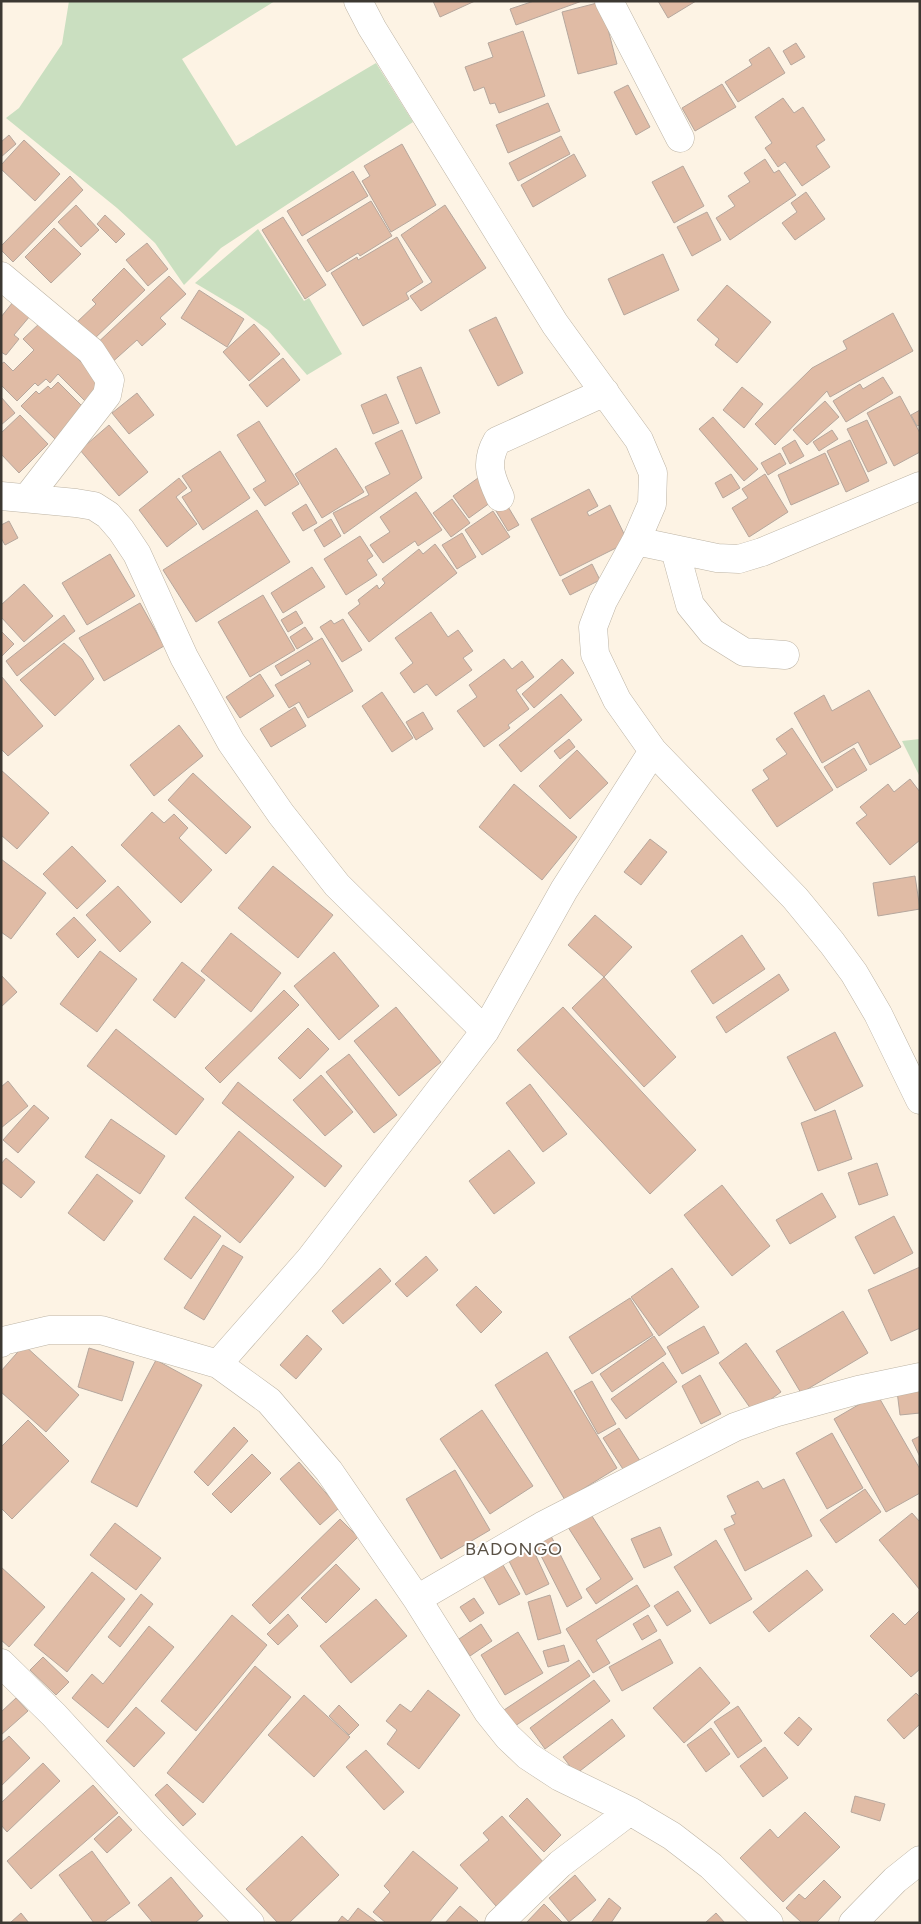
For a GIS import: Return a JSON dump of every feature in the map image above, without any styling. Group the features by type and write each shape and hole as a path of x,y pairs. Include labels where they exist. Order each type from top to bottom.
{"street":[{"path":"358,1 377,36 555,324 639,440 653,473 652,504 636,541 616,576 593,628 595,654 617,700 653,751 795,898 832,943 854,973 878,1014 920,1100"},
{"path":"609,1 680,138"},
{"path":"1,276 90,351 110,380 107,395 14,497"},
{"path":"500,497 489,475 491,452 497,441 606,392"},
{"path":"636,541 717,558 739,559 762,552 920,486"},
{"path":"14,497 94,506 108,515 137,554 184,657 222,725 281,814 337,885 485,1031"},
{"path":"675,550 690,605 712,632 744,652 785,656"},
{"path":"218,1364 310,1259 485,1031 564,890 653,751"},
{"path":"1,1343 49,1330 101,1330 218,1364 269,1401 329,1471 417,1599 488,1712 528,1756 567,1781 630,1811 672,1836 703,1860 770,1923"},
{"path":"417,1599 542,1526 735,1427 774,1413 858,1390 920,1377"},
{"path":"1,1663 54,1715 154,1824 250,1923"},
{"path":"499,1923 560,1864 630,1811"},
{"path":"853,1923 895,1880 920,1860"}],"green space":[{"path":"69,1 275,1 182,59 236,146 376,63 413,122 221,248 184,285 155,243 117,208 6,118 19,108 62,44"},
{"path":"258,229 304,301 309,298 342,354 307,375 268,330 242,311 195,283"},
{"path":"920,739 920,777 902,741"}],"building":[{"path":"433,1 475,1 440,17"},
{"path":"534,1 582,1 516,25 510,9"},
{"path":"658,1 696,1 668,18"},
{"path":"601,2 617,64 578,74 562,12"},
{"path":"523,31 545,96 499,113 495,103 490,104 484,87 474,91 465,67 493,57 488,43"},
{"path":"796,43 805,57 791,65 783,51"},
{"path":"769,47 785,73 738,102 725,82 752,65 749,60"},
{"path":"722,84 736,107 695,131 682,108"},
{"path":"628,85 650,127 636,135 614,92"},
{"path":"783,98 794,113 803,107 825,140 816,146 830,167 802,186 785,162 778,167 765,148 772,143 755,117"},
{"path":"548,103 560,131 508,153 496,125"},
{"path":"9,135 16,144 1,157 1,142"},
{"path":"561,136 570,154 518,181 509,163"},
{"path":"24,140 60,174 35,201 1,169 1,165"},
{"path":"402,144 436,205 391,232 362,181 370,176 364,166"},
{"path":"574,154 586,176 533,207 521,185"},
{"path":"765,159 774,173 779,170 796,195 730,240 716,218 735,206 728,196 750,182 744,173"},
{"path":"683,166 704,206 674,223 652,182"},
{"path":"353,171 368,196 302,236 287,211"},
{"path":"70,176 83,190 13,262 1,250 1,246"},
{"path":"806,192 825,219 795,240 782,223 797,212 791,203"},
{"path":"371,201 392,236 360,256 358,253 327,272 307,240"},
{"path":"76,205 99,230 81,247 58,222"},
{"path":"445,205 486,268 421,311 410,296 432,282 401,235"},
{"path":"707,212 721,240 692,256 677,227"},
{"path":"105,215 125,234 116,243 97,224"},
{"path":"283,217 326,285 305,299 262,230"},
{"path":"54,228 81,254 51,283 25,257"},
{"path":"397,237 423,282 406,293 409,299 363,326 331,273 357,257 358,260"},
{"path":"147,243 168,269 148,286 126,260"},
{"path":"663,254 679,290 624,315 608,279"},
{"path":"124,268 145,290 92,341 76,323 96,304 92,300"},
{"path":"169,276 186,294 160,318 166,324 142,346 137,340 109,365 93,347"},
{"path":"727,285 771,322 737,363 715,345 719,339 697,320"},
{"path":"199,290 244,319 227,347 181,318"},
{"path":"13,302 30,316 14,335 19,339 6,355 1,352 1,317"},
{"path":"893,313 913,351 830,397 827,391 775,445 755,424 812,368 847,349 843,341"},
{"path":"496,317 523,373 498,386 469,330"},
{"path":"41,322 102,383 85,401 58,374 50,383 46,379 38,386 35,383 17,401 1,385 1,364 4,362 13,371 34,350 23,339"},
{"path":"254,324 280,354 249,381 223,352"},
{"path":"283,358 300,380 267,407 249,385"},
{"path":"421,367 440,413 416,424 397,377"},
{"path":"883,377 893,393 846,422 833,401 860,384 863,389"},
{"path":"58,382 85,409 56,440 21,406 36,391 39,394 48,386 51,389"},
{"path":"742,387 763,404 744,428 723,410"},
{"path":"137,393 154,415 129,434 112,413"},
{"path":"386,394 399,423 373,434 361,405"},
{"path":"900,396 920,433 920,452 894,466 867,413"},
{"path":"1,397 15,413 1,425"},
{"path":"825,401 839,417 807,445 793,430"},
{"path":"920,410 920,425 917,426 911,415"},
{"path":"20,415 48,444 19,473 1,454 1,433"},
{"path":"713,417 758,469 744,481 699,429"},
{"path":"867,420 887,463 868,472 847,429"},
{"path":"259,421 299,484 265,506 253,489 266,481 237,435"},
{"path":"109,425 148,472 119,496 80,450"},
{"path":"402,430 422,478 344,534 333,513 369,495 365,487 390,474 375,443"},
{"path":"832,430 838,439 819,451 813,442"},
{"path":"795,440 804,456 790,464 782,448"},
{"path":"850,440 869,481 846,492 827,451"},
{"path":"336,448 364,492 322,518 295,474"},
{"path":"220,451 250,498 203,530 182,497 192,491 182,476"},
{"path":"780,453 786,464 768,475 761,463"},
{"path":"825,453 839,484 791,505 778,475"},
{"path":"731,474 740,488 723,498 715,483"},
{"path":"765,474 788,512 749,537 732,508 748,498 742,489"},
{"path":"179,478 187,488 176,497 197,524 167,547 139,510"},
{"path":"478,478 494,500 469,518 453,496"},
{"path":"589,489 598,506 587,512 589,516 610,505 628,542 560,576 531,519"},
{"path":"416,492 442,530 418,546 415,541 383,563 370,545 390,532 380,517"},
{"path":"452,499 470,523 451,537 433,513"},
{"path":"306,504 317,523 303,531 292,513"},
{"path":"507,505 519,525 508,531 496,511"},
{"path":"257,510 290,562 196,622 163,570"},
{"path":"493,511 510,537 482,555 465,530"},
{"path":"331,519 341,536 324,547 314,530"},
{"path":"9,521 18,538 5,545 1,538 1,525"},
{"path":"462,533 476,557 457,569 442,545"},
{"path":"360,536 373,556 367,560 377,575 346,595 324,559"},
{"path":"435,544 457,573 369,642 348,613 360,604 358,600 377,585 379,589 385,583 382,579 419,549 423,554"},
{"path":"110,554 135,596 87,625 62,583"},
{"path":"592,564 600,580 570,595 562,580"},
{"path":"312,567 325,587 283,613 271,593"},
{"path":"24,584 53,616 24,642 1,617 1,605"},
{"path":"263,595 295,650 250,677 218,622"},
{"path":"140,603 164,646 104,681 79,638"},
{"path":"296,611 303,623 288,632 281,620"},
{"path":"431,612 448,637 458,630 473,651 463,658 472,670 436,696 427,684 414,693 400,673 413,663 395,638"},
{"path":"64,615 75,631 17,676 6,661"},
{"path":"343,619 362,650 342,662 320,627 331,620 334,624"},
{"path":"305,627 313,639 297,649 290,637"},
{"path":"1,631 14,644 1,657"},
{"path":"322,638 353,691 308,718 299,702 289,708 275,685 311,664 308,660 281,676 275,666"},
{"path":"64,643 82,659 94,679 55,716 20,680"},
{"path":"504,659 512,669 522,661 534,677 516,690 529,709 508,725 510,728 484,747 457,711 477,697 469,685"},
{"path":"562,659 574,673 534,708 522,694"},
{"path":"260,674 274,696 240,718 226,697"},
{"path":"2,677 43,726 8,756 1,749"},
{"path":"869,690 901,747 870,765 858,742 822,763 794,713 824,695 832,711"},
{"path":"382,692 413,738 392,752 362,706"},
{"path":"561,694 582,720 521,772 499,745"},
{"path":"295,707 306,726 271,747 260,729"},
{"path":"423,712 433,729 416,740 406,722"},
{"path":"179,725 203,756 154,796 130,765"},
{"path":"792,728 833,790 777,827 752,790 769,779 763,770 787,754 776,739"},
{"path":"569,739 575,747 560,759 554,751"},
{"path":"854,748 867,770 837,788 824,767"},
{"path":"577,750 608,783 570,819 539,786"},
{"path":"1,770 49,813 17,849 1,835"},
{"path":"193,773 251,827 226,854 168,800"},
{"path":"910,779 920,792 920,840 890,865 856,823 867,815 860,807 888,784 894,792"},
{"path":"514,784 577,837 542,880 479,827"},
{"path":"152,812 164,823 174,814 188,828 179,838 212,870 181,903 121,845"},
{"path":"650,839 667,852 641,885 624,872"},
{"path":"72,846 106,881 77,909 43,874"},
{"path":"1,859 46,893 11,939 1,932"},
{"path":"273,866 333,915 298,958 238,908"},
{"path":"915,876 920,909 878,916 873,883"},
{"path":"118,886 151,922 120,952 86,915"},
{"path":"595,915 632,947 604,977 568,945"},
{"path":"74,917 96,940 78,958 56,934"},
{"path":"231,933 281,973 251,1012 201,971"},
{"path":"742,935 765,969 713,1004 691,971"},
{"path":"100,951 137,979 97,1032 60,1004"},
{"path":"334,952 379,1006 339,1040 294,986"},
{"path":"182,962 205,980 175,1018 153,1000"},
{"path":"779,974 789,990 726,1033 716,1017"},
{"path":"1,975 17,992 1,1007"},
{"path":"604,977 676,1057 644,1087 572,1008"},
{"path":"284,990 299,1005 220,1083 205,1068"},
{"path":"396,1007 441,1062 399,1096 354,1041"},
{"path":"563,1007 696,1150 650,1194 517,1050"},
{"path":"308,1028 329,1049 300,1079 278,1058"},
{"path":"116,1029 204,1099 176,1135 87,1066"},
{"path":"835,1032 863,1086 815,1111 787,1057"},
{"path":"349,1054 397,1115 374,1133 326,1072"},
{"path":"321,1075 353,1112 325,1136 293,1100"},
{"path":"8,1081 28,1106 1,1128 1,1087"},
{"path":"238,1082 342,1166 325,1187 222,1103"},
{"path":"530,1084 567,1134 543,1152 506,1103"},
{"path":"34,1105 49,1118 18,1153 3,1140"},
{"path":"835,1110 852,1159 818,1171 801,1123"},
{"path":"111,1119 165,1156 140,1194 85,1157"},
{"path":"239,1131 294,1177 240,1243 185,1198"},
{"path":"509,1150 535,1183 494,1214 469,1181"},
{"path":"6,1158 35,1182 21,1198 1,1182 1,1164"},
{"path":"877,1163 888,1195 859,1205 848,1173"},
{"path":"97,1174 133,1201 104,1241 68,1213"},
{"path":"722,1185 770,1246 732,1276 684,1215"},
{"path":"822,1193 836,1217 790,1244 776,1220"},
{"path":"194,1216 221,1236 191,1279 164,1259"},
{"path":"894,1216 913,1253 874,1274 855,1237"},
{"path":"223,1245 243,1257 204,1320 184,1308"},
{"path":"426,1256 438,1270 407,1297 395,1284"},
{"path":"920,1267 920,1328 891,1341 868,1290"},
{"path":"380,1268 391,1281 343,1324 332,1311"},
{"path":"672,1268 699,1307 659,1336 631,1297"},
{"path":"476,1286 502,1312 481,1333 456,1305"},
{"path":"630,1298 653,1335 592,1374 569,1337"},
{"path":"843,1311 868,1353 801,1393 776,1351"},
{"path":"704,1326 719,1353 682,1374 667,1347"},
{"path":"307,1335 322,1349 296,1379 280,1365"},
{"path":"654,1336 666,1354 612,1392 600,1374"},
{"path":"746,1343 781,1392 753,1412 719,1363"},
{"path":"24,1345 79,1395 46,1432 1,1392 1,1371"},
{"path":"89,1348 134,1362 122,1401 78,1387"},
{"path":"547,1352 617,1468 565,1500 495,1385"},
{"path":"156,1360 202,1385 137,1507 91,1482"},
{"path":"663,1362 677,1382 626,1419 611,1399"},
{"path":"700,1375 721,1414 701,1424 682,1386"},
{"path":"592,1381 616,1424 598,1434 574,1391"},
{"path":"920,1388 920,1413 900,1415 897,1391"},
{"path":"877,1394 920,1469 920,1493 886,1512 834,1419"},
{"path":"482,1410 533,1486 490,1514 440,1439"},
{"path":"28,1420 69,1461 12,1519 1,1508 1,1447"},
{"path":"234,1427 248,1441 208,1486 194,1472"},
{"path":"619,1428 644,1467 628,1477 603,1438"},
{"path":"832,1433 863,1488 827,1509 796,1453"},
{"path":"920,1436 920,1457 912,1440"},
{"path":"252,1454 271,1473 231,1513 212,1494"},
{"path":"299,1462 339,1508 320,1525 280,1479"},
{"path":"455,1470 490,1530 441,1559 406,1499"},
{"path":"784,1479 812,1536 745,1571 724,1529 735,1524 731,1516 736,1514 727,1496 758,1481 763,1489"},
{"path":"865,1489 881,1512 836,1543 820,1520"},
{"path":"588,1510 633,1579 596,1604 586,1589 601,1579 566,1524"},
{"path":"912,1513 920,1522 920,1590 879,1540"},
{"path":"340,1519 358,1537 270,1624 252,1605"},
{"path":"115,1523 161,1558 136,1590 90,1555"},
{"path":"660,1527 672,1555 644,1568 631,1539"},
{"path":"550,1534 582,1598 567,1607 534,1542"},
{"path":"716,1540 752,1599 710,1624 674,1567"},
{"path":"531,1545 549,1584 526,1595 507,1557"},
{"path":"336,1564 360,1589 326,1623 301,1598"},
{"path":"503,1565 520,1594 499,1605 483,1576"},
{"path":"1,1567 45,1607 9,1647 1,1640"},
{"path":"807,1570 823,1590 769,1632 753,1612"},
{"path":"92,1572 125,1599 67,1672 34,1645"},
{"path":"637,1585 650,1606 596,1640 610,1663 593,1673 566,1629"},
{"path":"678,1591 691,1611 667,1626 654,1606"},
{"path":"141,1594 153,1604 120,1647 108,1637"},
{"path":"550,1595 561,1633 538,1640 528,1602"},
{"path":"474,1598 484,1613 470,1622 460,1607"},
{"path":"376,1599 407,1636 351,1683 320,1646"},
{"path":"920,1610 920,1669 911,1677 870,1636 893,1613 905,1625"},
{"path":"288,1614 298,1626 278,1645 267,1634"},
{"path":"232,1615 267,1645 196,1731 161,1701"},
{"path":"648,1615 657,1631 642,1640 633,1624"},
{"path":"481,1624 492,1641 470,1656 459,1639"},
{"path":"149,1626 174,1647 108,1728 72,1698 92,1674 103,1684"},
{"path":"518,1632 543,1673 505,1695 481,1655"},
{"path":"660,1639 673,1663 622,1691 609,1667"},
{"path":"564,1645 569,1661 548,1667 543,1651"},
{"path":"43,1657 69,1682 56,1695 30,1670"},
{"path":"579,1660 590,1676 512,1728 501,1712"},
{"path":"255,1666 291,1697 203,1803 167,1773"},
{"path":"700,1667 730,1703 684,1743 653,1708"},
{"path":"594,1680 610,1701 545,1749 530,1728"},
{"path":"428,1690 460,1715 419,1769 387,1744 397,1730 386,1721 400,1704 411,1712"},
{"path":"916,1693 920,1697 920,1724 904,1739 887,1720"},
{"path":"304,1695 350,1737 314,1777 268,1735"},
{"path":"16,1698 28,1711 1,1735 1,1712"},
{"path":"339,1705 359,1725 349,1735 329,1716"},
{"path":"738,1706 762,1741 738,1758 714,1722"},
{"path":"136,1707 165,1733 134,1767 106,1741"},
{"path":"799,1717 812,1729 798,1746 784,1733"},
{"path":"612,1719 625,1736 576,1774 563,1757"},
{"path":"711,1728 730,1754 706,1772 687,1745"},
{"path":"9,1736 30,1758 1,1786 1,1743"},
{"path":"765,1747 788,1778 763,1797 740,1766"},
{"path":"366,1750 404,1792 384,1810 346,1767"},
{"path":"43,1763 60,1781 7,1832 1,1825 1,1803"},
{"path":"167,1784 196,1814 183,1826 155,1795"},
{"path":"93,1785 118,1813 31,1889 7,1861"},
{"path":"855,1796 885,1804 880,1821 851,1812"},
{"path":"527,1798 561,1835 544,1852 509,1816"},
{"path":"805,1812 840,1847 783,1902 740,1858 770,1829 778,1838"},
{"path":"119,1816 132,1830 107,1853 94,1839"},
{"path":"502,1816 544,1863 496,1906 460,1865 489,1840 483,1833"},
{"path":"302,1836 339,1875 289,1923 278,1923 246,1889"},
{"path":"92,1851 130,1903 103,1923 94,1923 59,1875"},
{"path":"413,1851 458,1888 429,1923 386,1923 373,1912 390,1892 384,1886"},
{"path":"575,1875 596,1900 569,1922 549,1898"},
{"path":"171,1877 203,1916 195,1923 153,1923 138,1905"},
{"path":"824,1880 841,1897 816,1923 802,1923 786,1908 799,1894 805,1899"},
{"path":"609,1898 621,1908 611,1923 591,1923"},
{"path":"544,1904 563,1923 526,1923"},
{"path":"460,1906 478,1921 476,1923 445,1923"},
{"path":"358,1908 378,1923 337,1923 342,1916 348,1921"},
{"path":"21,1913 29,1923 10,1923"},
{"path":"716,1913 725,1923 705,1923"}],"district":[{"name":"BADONGO","path":"514,1549"}]}
